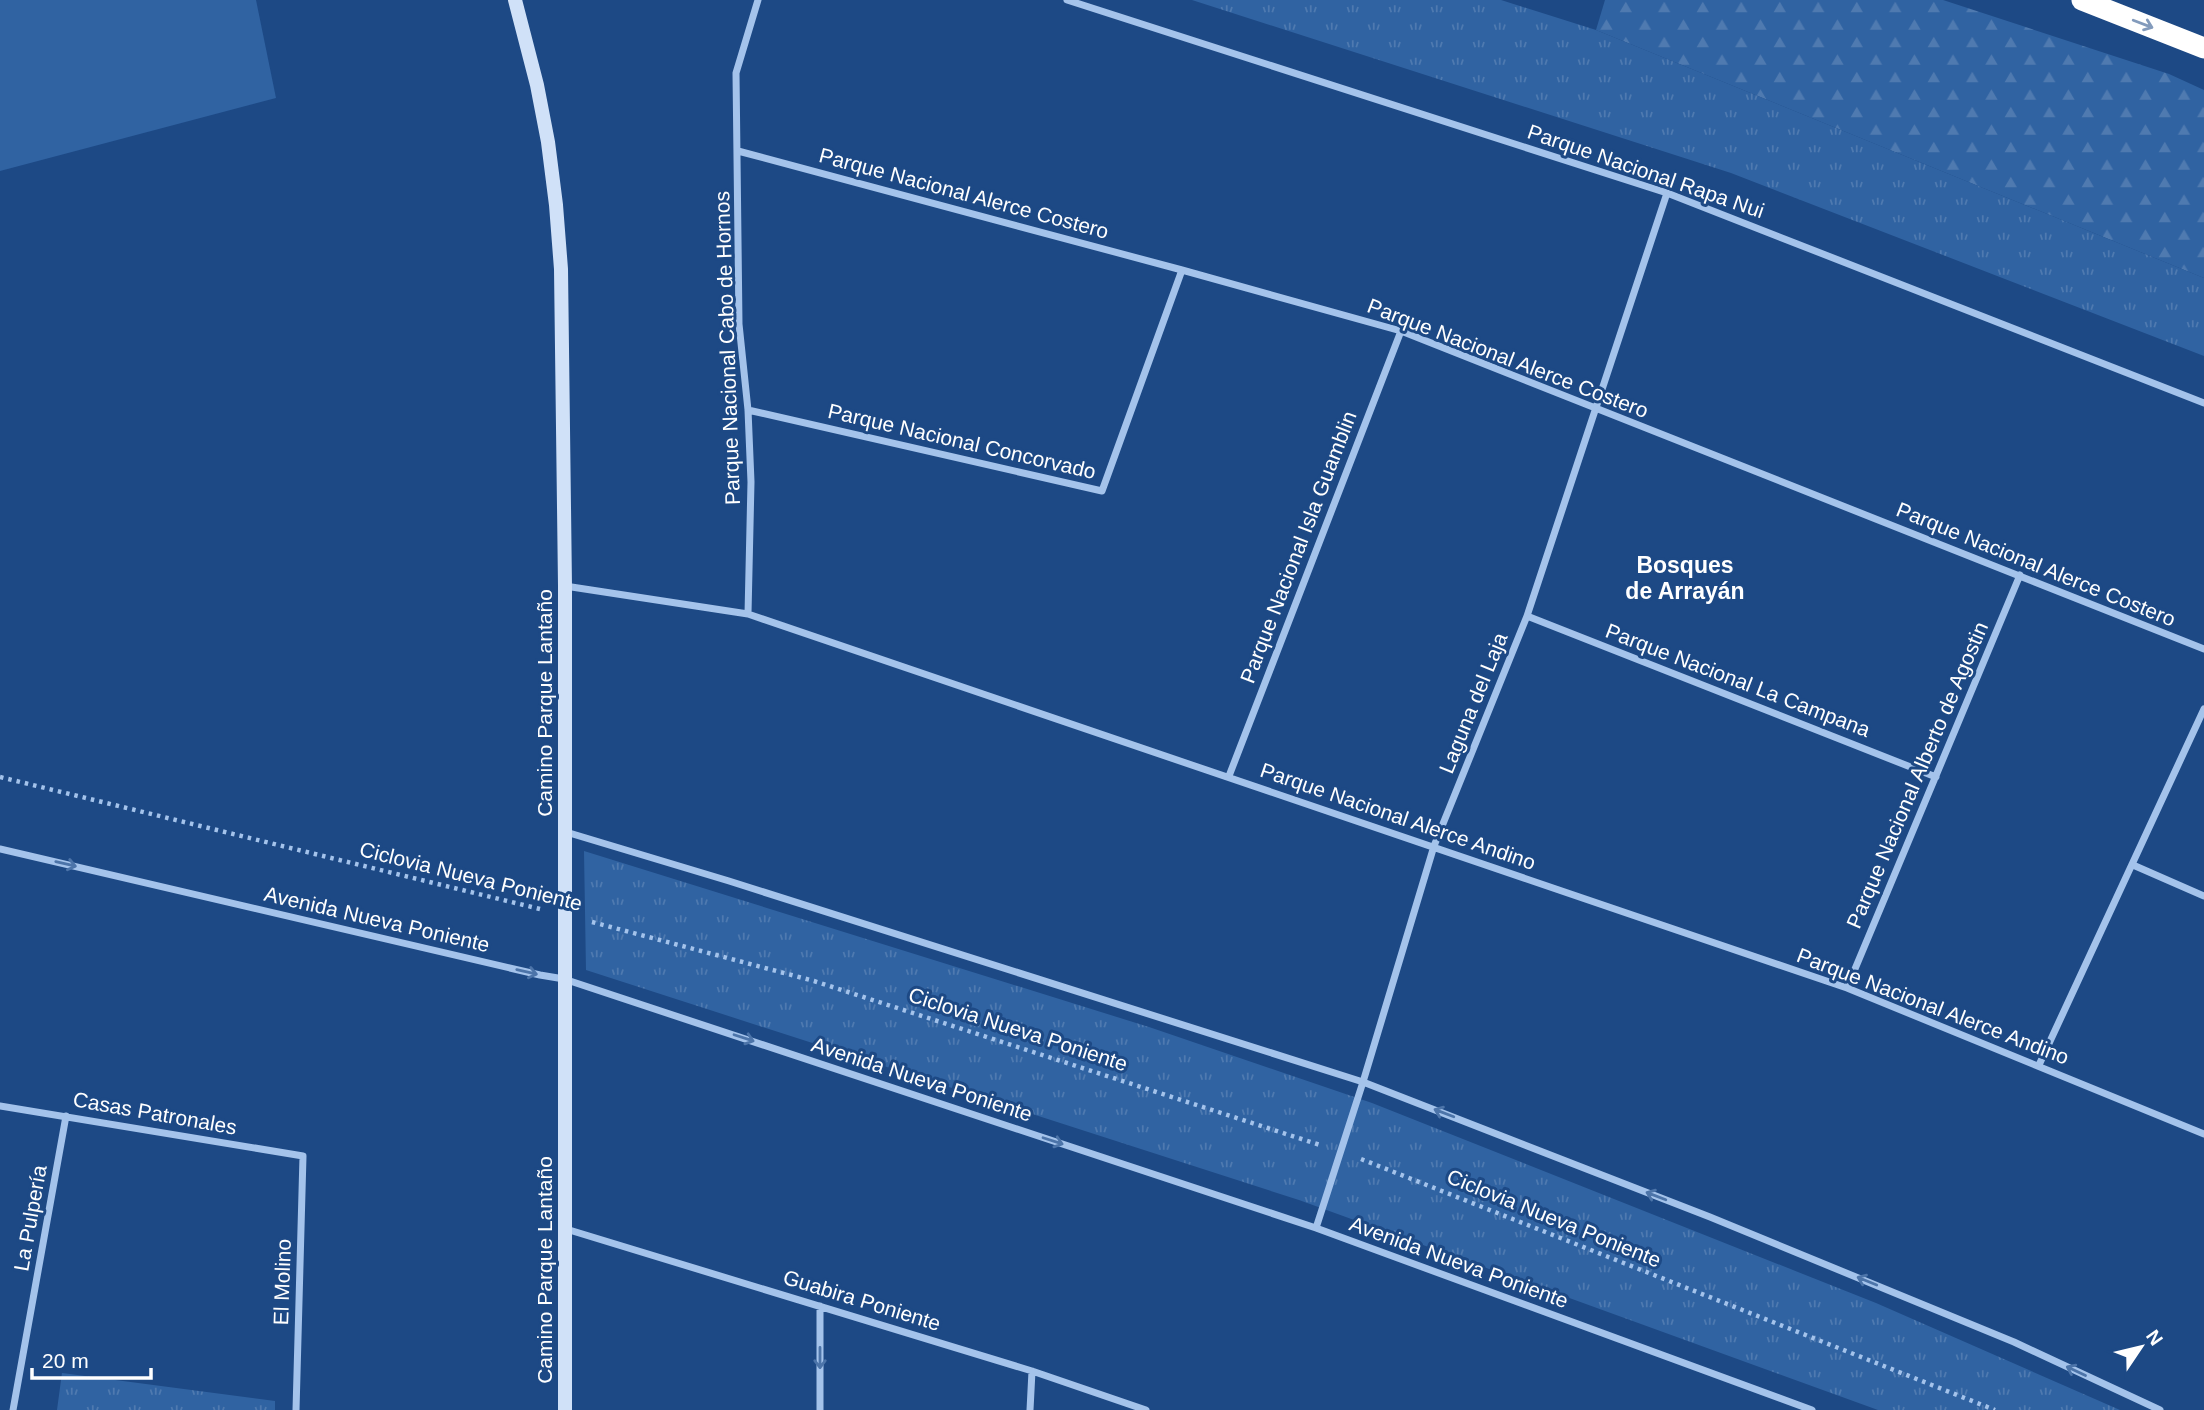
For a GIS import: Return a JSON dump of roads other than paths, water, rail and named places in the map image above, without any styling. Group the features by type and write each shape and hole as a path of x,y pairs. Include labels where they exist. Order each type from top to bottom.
{"highway":[{"path":"2081,0 2204,48"}],"main road":[{"name":"Camino Parque Lantaño","path":"514,0 537,85 556,205 561,269 566,832 565,1410"}],"street":[{"name":"Parque Nacional Cabo de Hornos","path":"748,614 751,482 748,410 739,324 736,73 758,0"},
{"name":"Parque Nacional Rapa Nui","path":"1067,0 1667,193 2204,403"},
{"name":"Parque Nacional Alerce Costero","path":"738,151 1401,331 2204,649"},
{"name":"Laguna del Laja","path":"1316,1228 1434,846 1527,616 1667,193"},
{"name":"Parque Nacional Concorvado","path":"748,410 1102,491 1182,270"},
{"name":"Parque Nacional Isla Guamblin","path":"1229,776 1401,331"},
{"name":"Parque Nacional Alberto de Agostin","path":"1847,988 2020,575"},
{"name":"Parque Nacional Alerce Andino","path":"565,586 748,614 1847,988 2204,1134"},
{"name":"Parque Nacional La Campana","path":"1527,616 1936,777"},
{"path":"2039,1065 2204,709"},
{"path":"566,832 1363,1082 1710,1217 2002,1336 2160,1410"},
{"name":"Avenida Nueva Poniente","path":"0,849 564,979 1316,1228 1812,1410"},
{"path":"2133,865 2204,896"},
{"name":"Casas Patronales","path":"0,1106 303,1156"},
{"name":"La Pulpería","path":"13,1410 66,1116"},
{"name":"El Molino","path":"296,1410 303,1156"},
{"name":"Guabira Poniente","path":"565,1229 1032,1371 1146,1410"},
{"path":"820,1306 820,1410"},
{"path":"1030,1410 1032,1371"}],"district":[{"name":"Bosques de Arrayán","path":"1685,578"}]}
